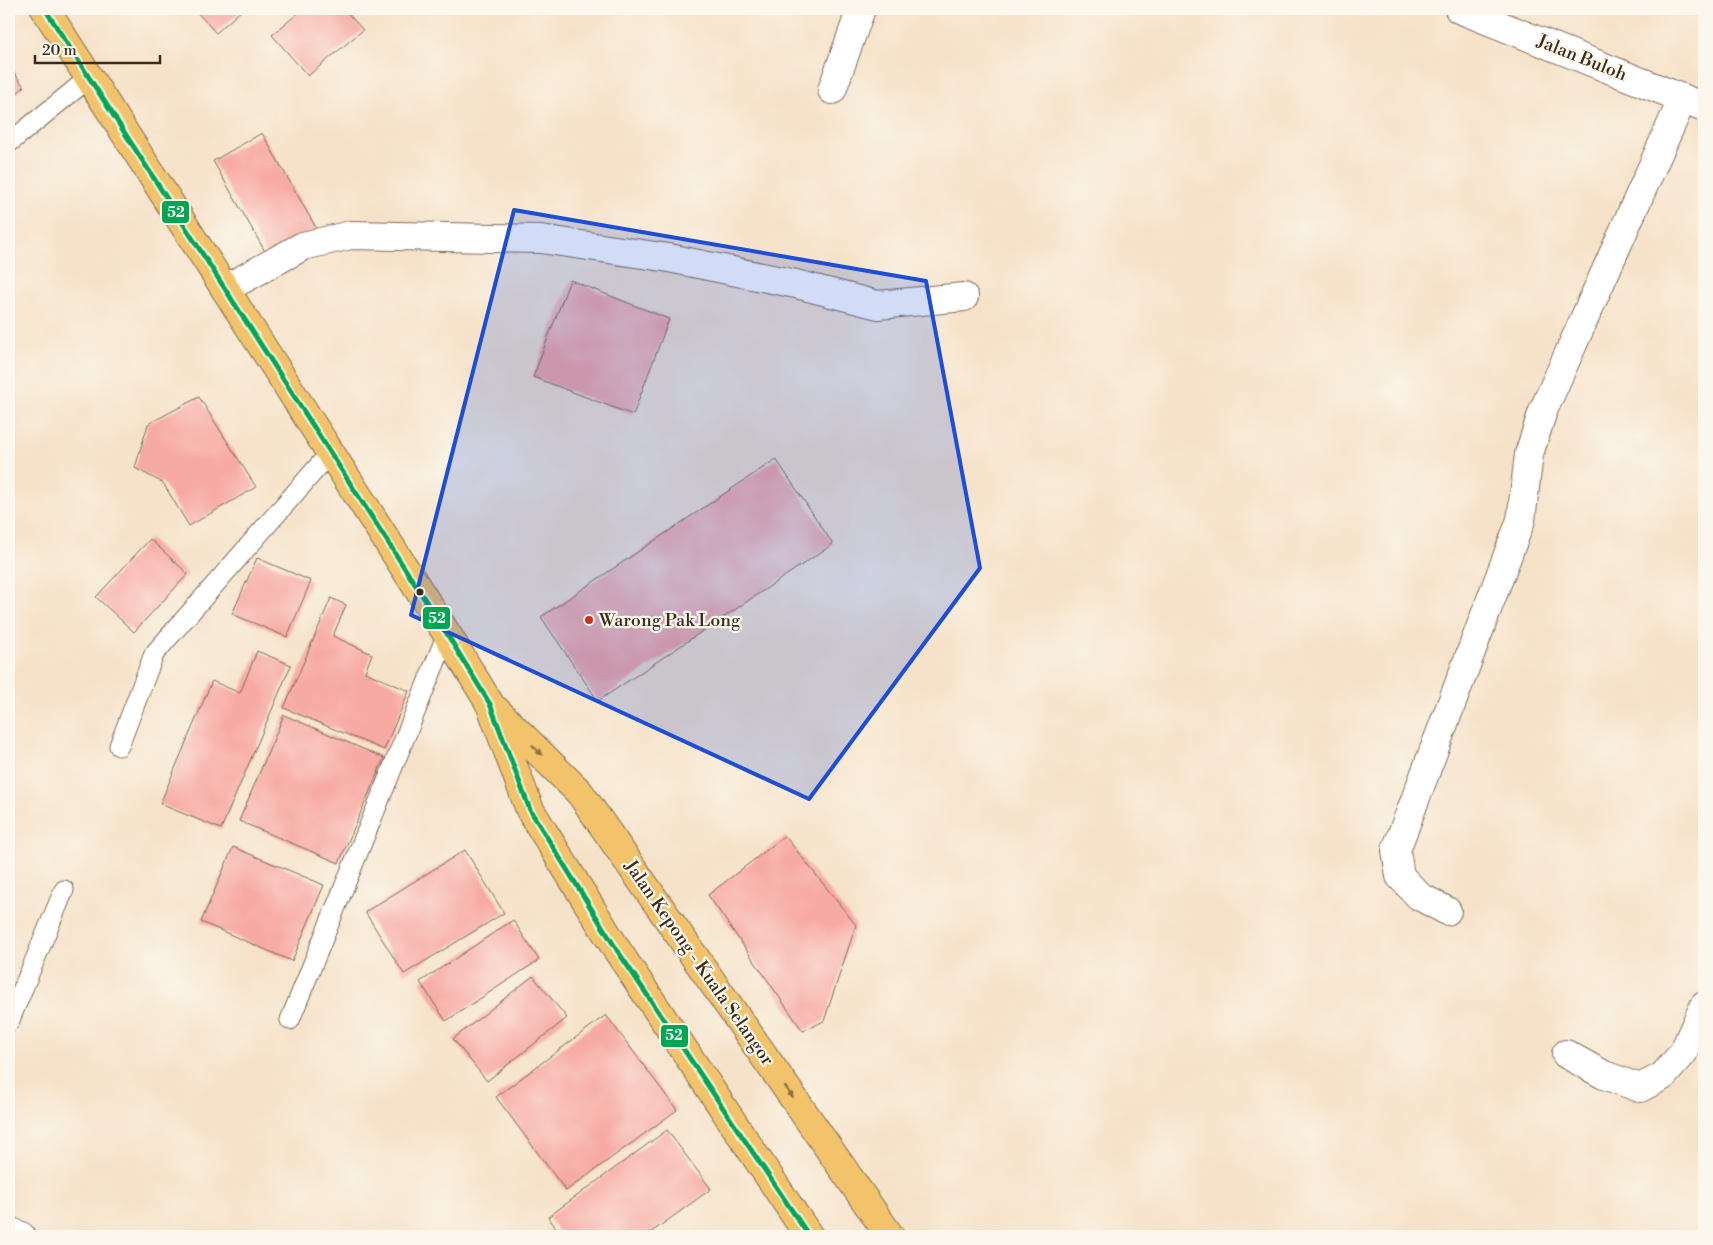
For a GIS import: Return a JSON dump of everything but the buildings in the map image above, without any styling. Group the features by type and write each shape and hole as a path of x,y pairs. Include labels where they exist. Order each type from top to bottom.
{"highway":[{"name":"Jalan Kepong - Kuala Selangor","path":"45,9 448,634 490,704 530,810 618,950 809,1236"},
{"name":"Jalan Kepong - Kuala Selangor","path":"490,704 580,793 890,1236"}],"street":[{"path":"832,90 861,9"},
{"name":"Jalan Buloh","path":"1459,9 1694,102"},
{"path":"1447,911 1419,896 1400,876 1396,850 1521,520 1529,454 1543,411 1694,102"},
{"path":"224,289 303,246 351,235 542,238 668,258 796,284 878,305 964,297"},
{"path":"1566,1054 1604,1075 1640,1088 1662,1076 1683,1053 1704,1006"},
{"path":"9,1231 21,1236"}],"lane":[{"path":"9,143 89,78"},
{"path":"119,746 154,654 330,453"},
{"path":"290,1020 448,634"},
{"path":"9,1022 64,890"}],"highlighted area":[{"path":"514,210 926,281 980,568 809,799 411,615"}],"transit line":[{"name":"52","path":"45,9 447,634 490,704 530,810 617,950 809,1236"}],"place":[{"name":"Warong Pak Long","path":"589,620"}]}
